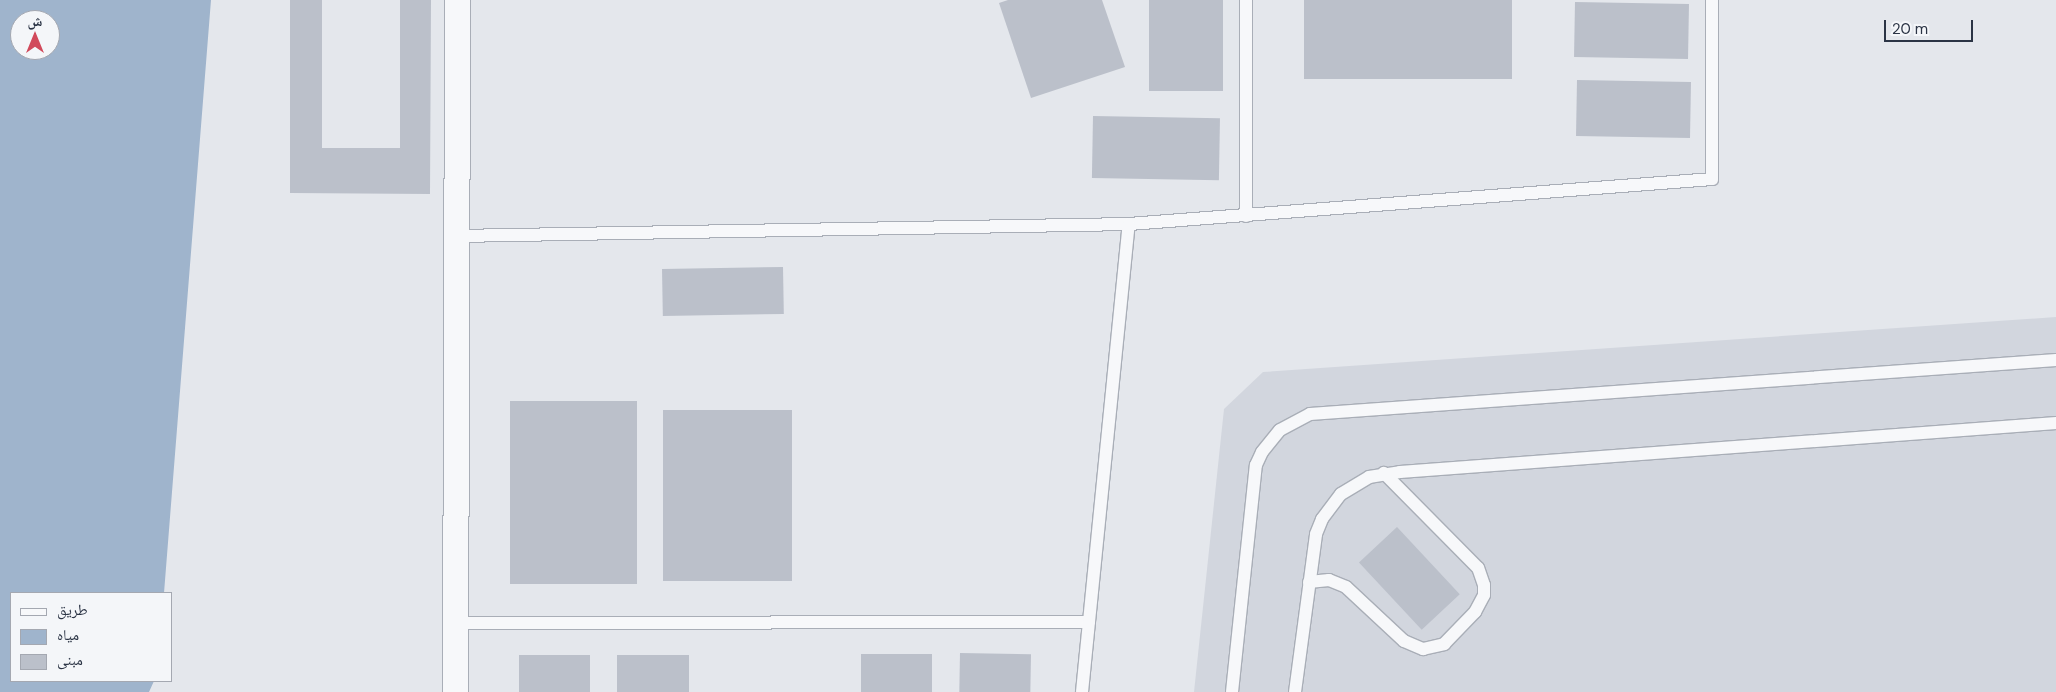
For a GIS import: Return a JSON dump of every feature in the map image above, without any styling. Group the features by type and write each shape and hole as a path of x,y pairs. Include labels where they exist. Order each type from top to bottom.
{"street":[{"path":"455,692 457,0"}],"lane":[{"path":"1246,0 1246,216"},
{"path":"457,236 1129,224 1712,179 1712,0"},
{"path":"1082,692 1129,224"},
{"path":"1232,692 1256,465 1262,452 1280,430 1310,414 2056,360"},
{"path":"1295,692 1316,534 1330,506 1354,484 1384,474 2056,423"},
{"path":"1309,582 1328,580 1346,587 1404,641 1423,649 1444,644 1476,612 1484,595 1484,585 1478,568 1384,474"},
{"path":"456,623 1090,622"}],"shaded area":[{"path":"2056,317 2056,692 1194,692 1224,409 1263,372"}],"water":[{"path":"0,0 211,0 164,592 10,592 10,682 154,682 149,692 0,692"}],"building":[{"path":"290,0 322,0 322,148 400,148 400,0 431,0 430,194 290,193"},
{"path":"1008,0 1102,0 1125,67 1031,98 999,3"},
{"path":"1149,0 1223,0 1223,91 1149,91"},
{"path":"1304,0 1512,0 1512,79 1304,79"},
{"path":"1575,2 1689,4 1688,59 1574,57"},
{"path":"1577,80 1691,82 1690,138 1576,136"},
{"path":"1093,116 1220,118 1219,180 1092,178"},
{"path":"783,267 784,314 663,316 662,269"},
{"path":"510,401 637,401 637,584 510,584"},
{"path":"663,410 792,410 792,581 663,581"},
{"path":"1397,527 1460,594 1422,630 1359,562"},
{"path":"960,653 1031,654 1030,692 959,692"},
{"path":"861,654 932,654 932,692 861,692"},
{"path":"519,655 590,655 590,692 519,692"},
{"path":"617,655 689,655 689,692 617,692"}]}
